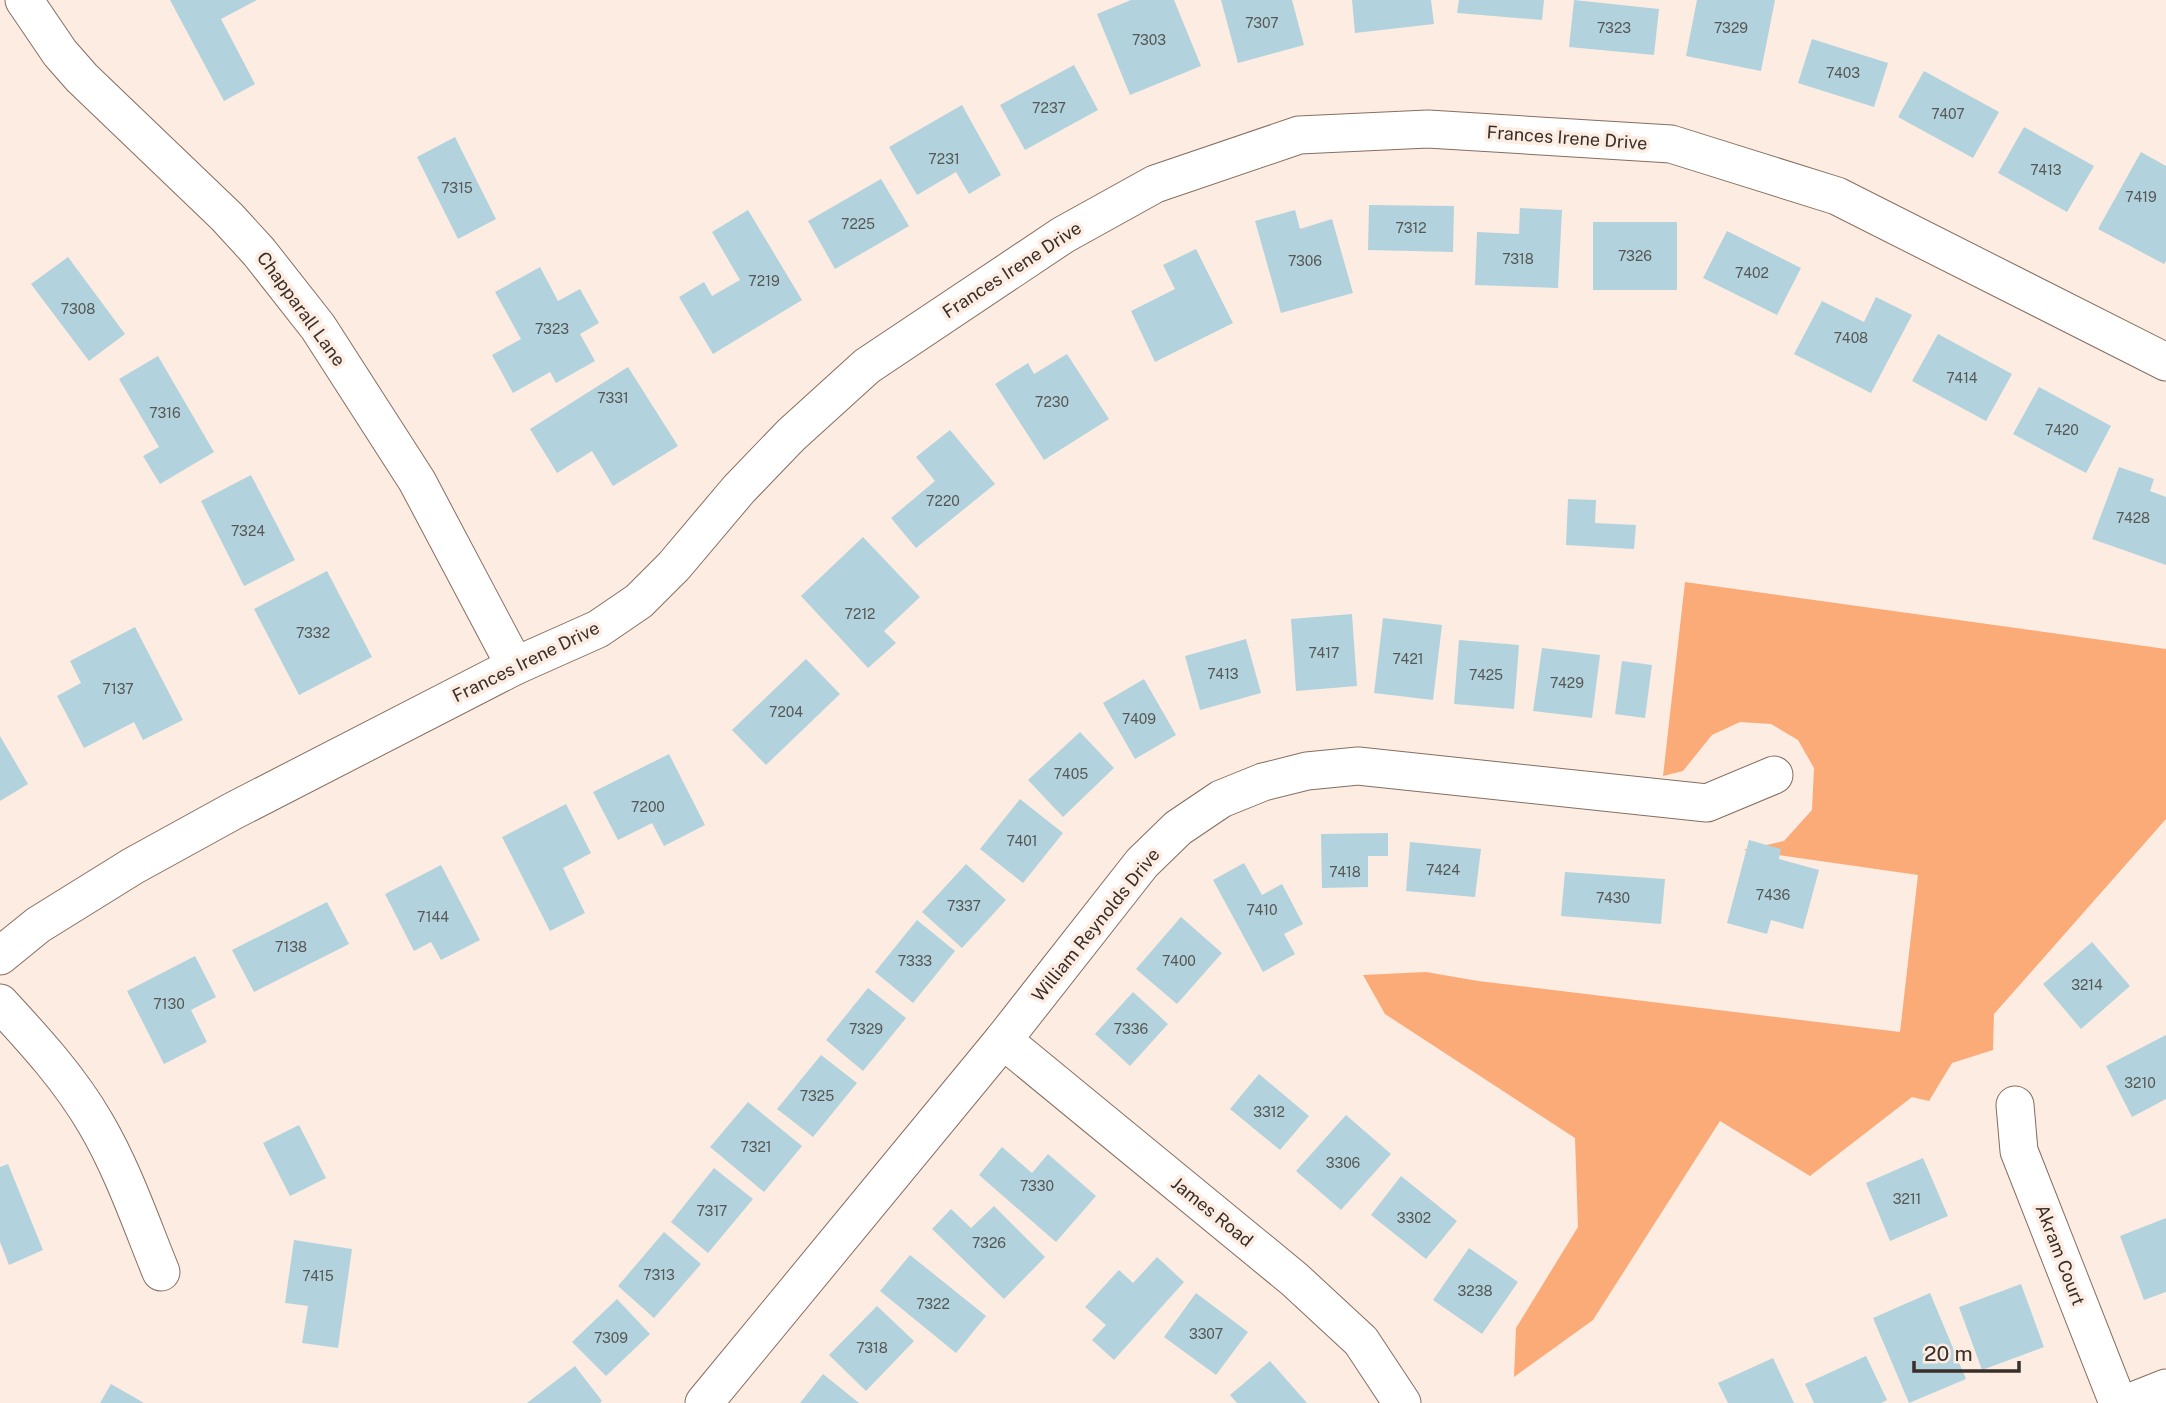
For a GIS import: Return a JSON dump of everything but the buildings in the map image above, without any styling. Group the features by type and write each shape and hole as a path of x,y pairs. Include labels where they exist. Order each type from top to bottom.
{"street":[{"name":"Chapparall Lane","path":"24,0 60,52 82,78 227,217 259,252 318,327 417,481 515,666"},
{"name":"Frances Irene Drive","path":"0,956 38,925 133,866 233,811 515,666 598,629 639,601 674,566 739,489 791,435 867,366 1063,235 1155,184 1299,135 1428,129 1671,144 1837,196 2166,362"},
{"name":"William Reynolds Drive","path":"704,1403 1003,1040 1142,863 1178,828 1221,799 1263,782 1307,771 1358,766 1707,803 1774,775"},
{"path":"0,1003 57,1066 96,1124 112,1155 161,1272"},
{"name":"James Road","path":"1003,1040 1304,1288 1361,1341 1402,1403"},
{"name":"Akram Court","path":"2015,1105 2019,1151 2118,1403"},
{"path":"2128,1403 2166,1388"}],"shaded area":[{"path":"1685,582 2166,649 2166,819 1994,1014 1993,1050 1952,1063 1929,1101 1912,1097 1810,1176 1720,1121 1593,1320 1514,1377 1516,1328 1578,1227 1575,1138 1385,1014 1363,975 1426,972 1478,981 1900,1032 1918,875 1743,850 1784,841 1812,810 1814,768 1798,740 1771,724 1740,722 1712,735 1683,771 1663,776"}]}
